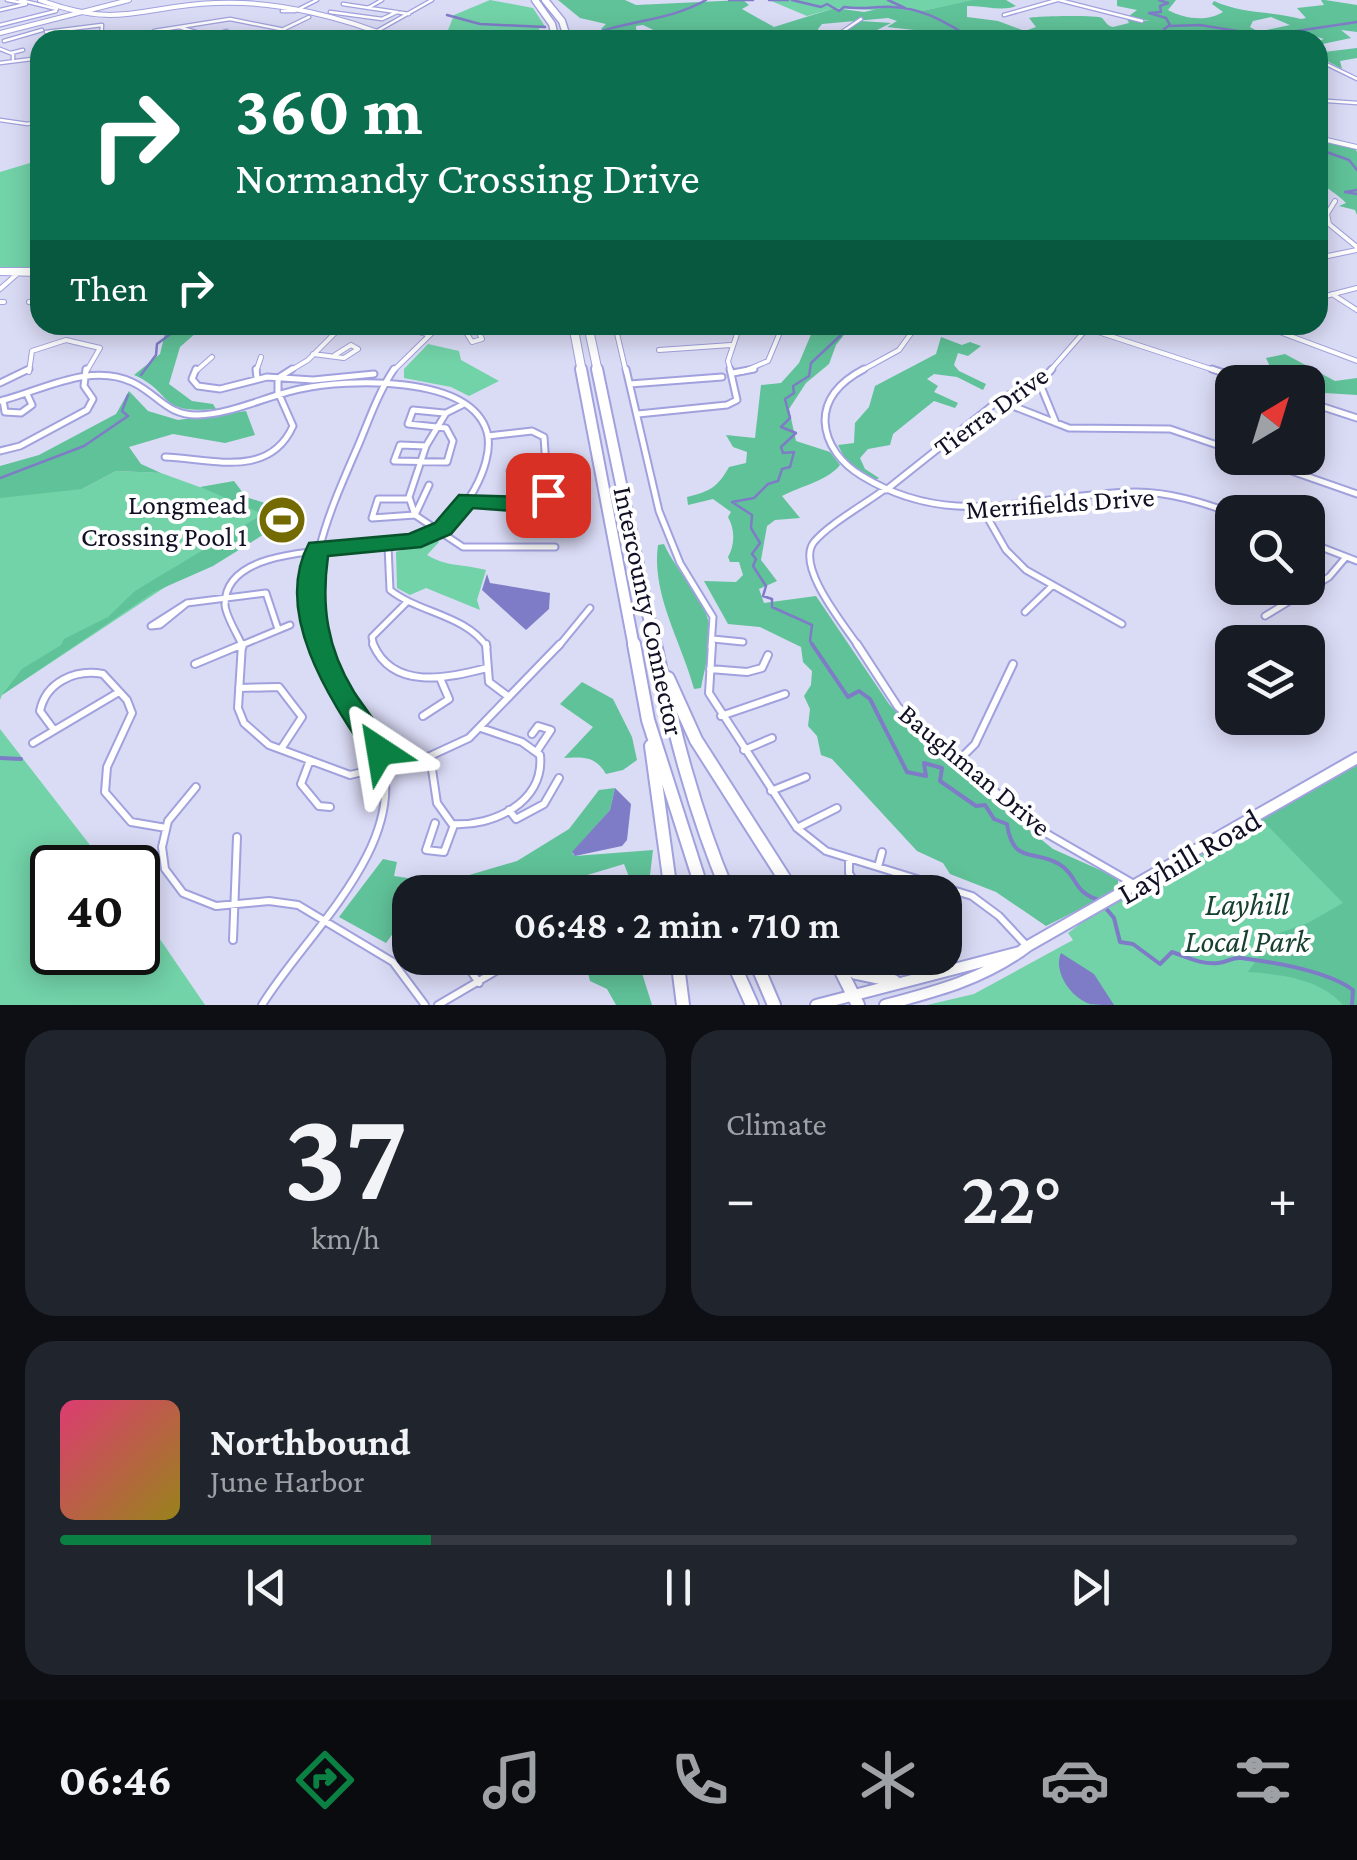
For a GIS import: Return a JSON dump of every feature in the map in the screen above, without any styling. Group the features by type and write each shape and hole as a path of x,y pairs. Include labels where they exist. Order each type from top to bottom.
{"highway":[{"path":"535,0 554,30"},
{"path":"548,1 565,30"},
{"name":"Intercounty Connector","path":"575,335 648,720 698,875"},
{"name":"Intercounty Connector","path":"590,335 672,726 721,875"},
{"path":"660,660 696,740 781,875"},
{"path":"648,720 669,875"},
{"path":"679,975 683,1005"},
{"path":"739,975 752,1005"},
{"path":"761,975 774,1005"},
{"path":"844,975 855,999"},
{"path":"857,975 894,982"}],"main road":[{"path":"40,0 102,15 146,14"},
{"path":"1,40 77,11 128,0"},
{"path":"77,11 117,1"},
{"path":"48,3 106,17 146,14 212,1 298,12 372,30"},
{"path":"96,8 93,13 102,15"},
{"path":"1328,140 1356,144"},
{"name":"Layhill Road","path":"885,1005 958,986 998,968 1024,949 1357,758"},
{"name":"Layhill Road","path":"816,1005 855,999 894,982 1024,949"}],"street":[{"path":"1,40 56,11 48,3 7,0"},
{"path":"20,0 29,3"},
{"path":"298,12 316,0 329,2"},
{"path":"368,8 382,0"},
{"path":"379,30 432,0"},
{"path":"1004,15 1058,0 1142,20"},
{"path":"0,10 29,3"},
{"path":"343,4 409,14"},
{"path":"330,12 382,20 397,12"},
{"path":"17,19 33,14"},
{"path":"154,30 230,19 280,29 311,18"},
{"path":"845,30 861,19"},
{"path":"67,30 102,25 103,30"},
{"path":"179,26 190,30"},
{"path":"1,40 30,35"},
{"path":"19,38 30,43"},
{"path":"1,40 12,56"},
{"path":"0,62 23,50"},
{"path":"12,56 30,57"},
{"path":"0,62 30,58"},
{"path":"1328,65 1355,77"},
{"path":"1328,101 1357,103"},
{"path":"1,125 30,123"},
{"path":"1335,201 1328,214 1329,224 1357,248"},
{"path":"1328,255 1357,248"},
{"path":"0,290 20,271"},
{"path":"0,272 30,272"},
{"path":"1328,295 1357,288"},
{"path":"1332,294 1357,310"},
{"path":"278,378 333,335"},
{"path":"262,1005 289,960 353,881 374,844 382,819 384,769 371,734 342,695 317,644 310,596 317,549 385,386 427,335"},
{"path":"618,335 659,511 680,563 712,616 710,693 770,791 797,828 826,851 972,896 1000,916 1024,949"},
{"path":"638,414 733,404 738,396 728,361 736,335"},
{"path":"733,373 764,368 779,335"},
{"name":"Merrifields Drive","path":"911,335 905,345 846,379 830,400 826,413 828,437 836,454 885,490 930,508 982,508 1141,492 1215,507"},
{"name":"Tierra Drive","path":"885,490 998,400 1040,383 1082,335"},
{"path":"1112,335 1215,370"},
{"path":"1288,335 1357,361"},
{"path":"0,383 24,376 31,368 32,351 57,340 90,342 100,348 84,377 84,386 93,399 88,410 20,446 0,451"},
{"path":"659,350 732,345"},
{"path":"313,354 333,356"},
{"path":"212,357 197,367 192,378 198,386 231,388 258,378 313,380 374,374"},
{"path":"258,378 254,366 261,357"},
{"path":"630,384 722,376"},
{"path":"27,394 31,406 20,413 5,412 2,400 84,377 128,379 162,409 185,414 217,412 333,385 438,390 482,418 488,436 484,465 467,500 438,532 388,546 280,554 254,564 231,583 226,599 229,619 242,644 244,660 238,708 244,723 269,745 281,750 350,775 384,769 457,745 481,728 540,668 590,608"},
{"path":"165,457 186,456 228,465 269,454 288,439 292,429 278,378"},
{"path":"1040,383 1056,423"},
{"path":"998,400 1086,431 1170,428 1215,444"},
{"path":"465,404 446,413 426,446 409,499 415,516 464,547 555,547"},
{"path":"1325,408 1357,418"},
{"path":"426,446 400,445 394,461 447,462 453,441 446,428 408,424 413,410 446,413"},
{"path":"467,500 507,506 542,502 549,490 544,437 538,433 488,436"},
{"path":"510,471 547,467"},
{"path":"1303,475 1357,494"},
{"path":"415,516 429,484"},
{"name":"Baughman Drive","path":"885,490 816,539 808,554 809,566 885,690 916,726 1037,828 1136,886"},
{"path":"409,499 378,499 372,518 415,516"},
{"path":"982,508 1013,559 1052,586 1122,624"},
{"path":"388,546 390,590 406,602 478,635 489,654 489,682 509,697"},
{"path":"1325,549 1357,561"},
{"path":"1265,616 1276,605 1326,583 1346,557"},
{"path":"1025,612 1052,586"},
{"path":"187,603 160,625 151,626 187,603 266,593 278,629"},
{"path":"406,602 374,632 372,643 376,653 399,674 440,678 489,668"},
{"path":"195,664 290,625"},
{"path":"713,639 744,642"},
{"path":"710,669 752,672 762,668 768,654"},
{"path":"957,762 976,744 1013,664"},
{"path":"54,730 40,710 40,703 66,678 96,671 132,706 132,718 106,764 105,792 131,822 166,828"},
{"path":"423,716 448,699 440,678"},
{"path":"238,688 279,686 302,717 281,750"},
{"path":"32,743 120,692"},
{"path":"721,716 751,704 775,701 785,694"},
{"path":"532,734 538,726 550,730 536,751"},
{"path":"430,756 438,804 454,824 471,826 509,810 536,788 544,766 536,751 481,728"},
{"path":"744,750 772,738"},
{"path":"310,760 301,784 319,806 330,807"},
{"path":"509,810 516,819 544,804 559,778"},
{"path":"770,791 806,778"},
{"path":"196,787 175,809 166,828 162,858 172,882 197,901 234,906 285,902 322,919 393,962 425,1005"},
{"path":"797,828 837,808"},
{"path":"435,823 426,850 444,852 454,824"},
{"path":"233,940 237,837"},
{"path":"878,867 882,852"},
{"path":"848,860 850,875"},
{"path":"474,975 479,983"},
{"path":"438,1005 491,975"}],"green space":[{"path":"490,0 533,8 546,28 448,30 454,15"},
{"path":"558,0 625,0 636,5 743,0 749,5 742,9 774,27 835,8 864,12 887,7 917,12 973,0 1006,0 1016,6 967,6 967,17 998,21 1022,30 914,30 887,27 897,21 888,18 822,24 818,30 653,30 643,25 636,26 636,30 602,30 606,24 580,18"},
{"path":"769,0 975,0 917,12 835,8 807,16"},
{"path":"1117,0 1176,0 1168,10 1196,18 1223,12 1212,4 1214,1 1301,19 1306,18 1297,8 1324,5 1321,0 1357,5 1357,32 1341,30 1351,38 1328,43 1328,30 1267,30 1290,25 1271,17 1253,21 1250,27 1255,30 1028,30 1036,27 1029,18 1034,17 1098,17 1113,27 1129,23 1127,19 1150,21 1129,16 1137,10 1117,6"},
{"path":"861,21 891,23 877,30 847,30"},
{"path":"1357,48 1357,58 1340,61 1342,69 1328,61 1328,52"},
{"path":"1328,140 1353,145 1357,152 1357,215 1355,210 1339,206 1346,203 1328,189"},
{"path":"30,163 30,269 0,269 0,172"},
{"path":"165,335 194,335 180,347 169,384 192,401 213,404 216,409 174,405 134,375 160,354"},
{"path":"811,335 844,335 829,364 806,383 789,409 796,441 830,452 840,465 821,479 782,496 800,518 775,520 767,526 761,560 777,581 759,589 764,603 816,596 889,704 931,750 1053,849 1118,878 1118,890 1046,926 996,892 962,879 962,875 950,874 943,863 917,851 832,759 821,755 817,736 808,726 810,709 804,696 811,685 812,671 803,662 801,647 760,627 728,624 704,581 736,582 743,575 739,562 730,562 728,557 733,542 728,517 731,512 713,499 688,505 687,497 712,488 729,467 746,463 747,452 733,447 726,435 755,438 761,385 781,383 799,363"},
{"path":"941,337 962,345 970,342 981,346 968,356 958,353 954,365 986,384 983,390 957,377 934,374 927,379 938,386 934,392 958,403 955,408 934,401 893,434 890,445 868,449 860,458 865,469 879,478 874,481 847,463 838,445 854,443 855,423 869,407 875,386 936,354"},
{"path":"428,344 459,351 461,360 499,381 469,396 451,387 404,378 404,369"},
{"path":"1285,354 1305,365 1269,365 1266,358"},
{"path":"1325,376 1335,381 1357,378 1357,395 1325,393"},
{"path":"129,391 148,411 178,420 246,411 255,435 225,443 173,434 129,447 141,464 161,473 116,471 82,489 0,498 0,466 39,455 116,414"},
{"path":"116,471 161,473 260,509 259,525 2,695 0,700 0,490 82,489"},
{"path":"234,481 246,497 271,505 287,498 284,508 260,525 269,531 213,566 154,592 2,695 22,669 61,645 64,639 108,617 135,591 263,514 200,487"},
{"path":"436,539 439,542 427,555 486,570 477,600 480,610 426,588 410,595 397,588 396,552"},
{"path":"664,544 708,619 709,645 701,688 694,689 663,600 657,563 658,545"},
{"path":"582,682 613,699 632,737 637,760 623,770 606,774 588,759 564,758 593,727 560,704"},
{"path":"0,729 90,845 30,845 30,975 160,975 160,939 205,1005 0,1005"},
{"path":"1357,758 1357,1005 1343,1005 1312,984 1287,976 1248,972 1274,935 1308,923 1343,903 1258,816"},
{"name":"Layhill Local Park","path":"1357,761 1357,1005 927,1005 974,994 1073,940 1068,933 1096,912"},
{"path":"615,788 610,810 572,853 575,856 653,850 650,875 628,875 624,864 587,875 469,875 517,861 569,829 599,790"},
{"path":"383,859 397,862 392,875 392,935 386,943 339,917"},
{"path":"588,975 643,975 652,1005 616,1005 607,989 590,981"}],"shaded area":[{"path":"487,574 490,583 550,593 549,609 526,630 482,590"},
{"path":"615,788 631,804 627,840 622,846 575,856 572,852 610,810"},
{"path":"1061,953 1094,974 1114,1005 1090,1004 1076,996 1061,975"}],"waterway":[{"path":"608,30 676,13 706,0"},
{"path":"729,0 753,0"},
{"path":"769,0 788,0"},
{"path":"792,0 821,7 827,4 839,11 844,7 905,8"},
{"path":"888,0 905,8"},
{"path":"1159,0 1168,3 1160,6 1161,12 1149,13 1166,18 1170,25 1165,30"},
{"path":"905,8 957,30"},
{"path":"447,15 480,24 545,27"},
{"path":"1303,30 1357,22"},
{"path":"1170,26 1231,30"},
{"path":"1328,153 1349,160 1357,170"},
{"path":"1357,190 1345,192 1357,194"},
{"path":"141,375 156,355 157,344 169,335"},
{"path":"812,644 812,625 772,607 772,599 763,596 766,586 753,566 756,559 752,554 760,543 751,528 752,515 732,502 754,498 768,484 778,481 782,469 790,467 794,452 783,453 781,447 796,433 781,427 790,418 785,399 794,393 793,386 809,376 811,363 840,335"},
{"path":"0,478 84,446 128,416 122,411 128,395"},
{"path":"812,644 848,697 859,691 870,699 907,772 926,776 924,763 942,768 940,781 976,806 985,805 994,819 1007,824 1019,851 1059,864 1084,893 1099,900"},
{"path":"0,758 21,759"},
{"path":"1104,906 1114,918 1120,942 1133,944 1160,964 1172,952 1206,963 1238,958 1283,965 1342,983 1353,990 1352,1005"}],"place":[{"name":"Longmead Crossing Pool 1","path":"282,520"}],"route":[{"path":"380,751 342,695 317,644 310,596 317,549 412,542 451,522 467,500 528,505 542,502 548,495"}]}
